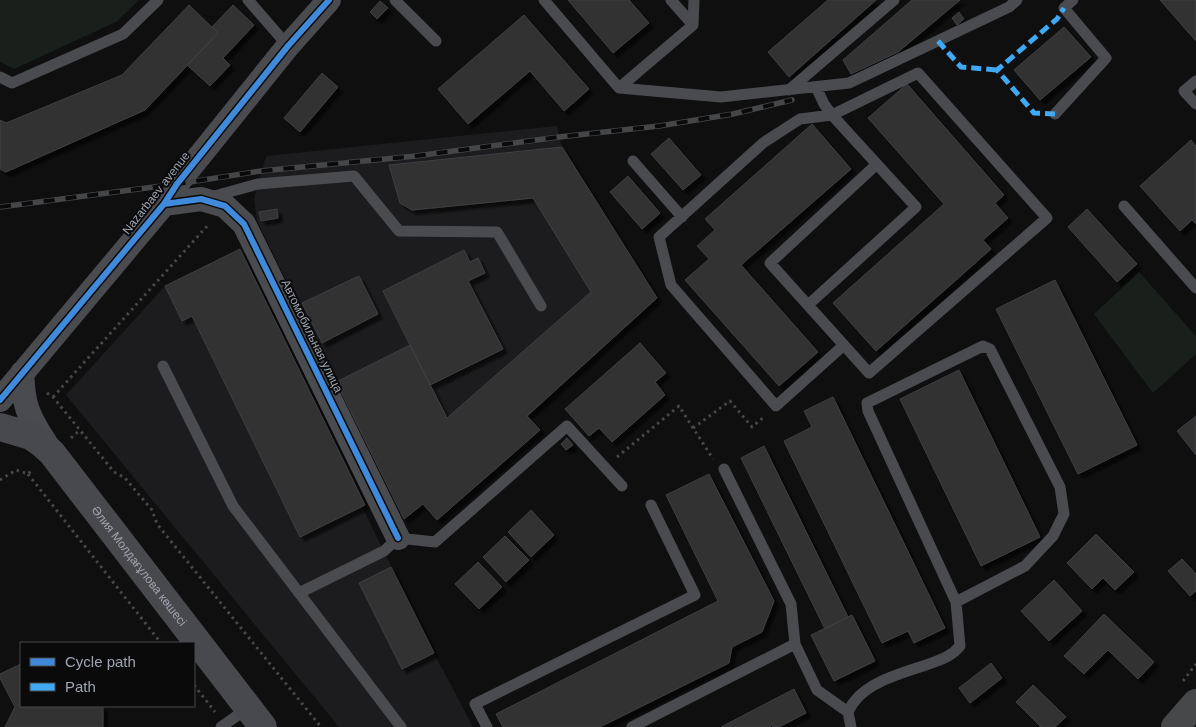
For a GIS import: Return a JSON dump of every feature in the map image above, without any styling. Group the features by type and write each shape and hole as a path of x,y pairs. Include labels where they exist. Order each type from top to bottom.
{"main road":[{"name":"Әлия Молдағұлова көшесі","path":"0,427 31,436 52,453 256,718"},
{"path":"1175,727 1196,703"}],"street":[{"name":"Nazarbaev avenue","path":"0,400 164,204 177,184 288,46 329,0"},
{"name":"Автомобильная улица","path":"164,204 201,200 225,206 244,224 398,538"},
{"path":"22,373 26,406 33,423 52,453"}],"lane":[{"path":"0,77 12,83 123,34 158,0"},
{"path":"248,0 288,46"},
{"path":"396,0 436,41"},
{"path":"544,0 619,88 721,97 850,84 1010,2"},
{"path":"671,0 692,25"},
{"path":"619,88 692,25 694,0"},
{"path":"789,90 894,0"},
{"path":"1055,114 1106,58 1064,8 1074,0"},
{"path":"844,345 776,406 671,285 659,237 764,143 800,119 832,115 918,73 1047,218 869,373 844,345 808,305 770,263 877,164"},
{"path":"1196,81 1184,91 1196,104"},
{"path":"808,305 916,207 832,115 816,87"},
{"path":"632,161 682,217"},
{"path":"201,200 258,184 354,176 399,231 497,232 540,306"},
{"path":"1124,206 1196,288"},
{"path":"851,727 848,712 854,700 866,691 886,678 954,654 960,646 956,602 868,411 867,403 983,346 990,349 1060,487 1064,514 1053,536 1025,566 956,602"},
{"path":"164,366 234,506 401,727"},
{"path":"299,593 384,552 398,538 435,542 567,426 622,486"},
{"path":"724,469 791,604 795,644 816,690 848,712"},
{"path":"487,727 475,704 695,595 651,505"},
{"path":"632,727 795,644"},
{"path":"223,726 256,718"}],"path":[{"path":"53,398 225,206"},
{"path":"22,373 53,398 114,472 125,478 152,510 157,524 321,727"},
{"path":"693,428 730,402 752,427 776,406"},
{"path":"605,467 678,406 713,460"},
{"path":"28,474 160,642"},
{"path":"195,686 223,726"}],"shaded area":[{"path":"0,0 139,0 116,22 14,69 0,62"},
{"path":"557,126 562,147 657,298 528,416 540,430 437,520 423,504 404,519 257,221 254,199 266,156"},
{"path":"240,249 365,505 362,507 473,727 339,727 66,395 165,286"},
{"path":"1139,272 1196,336 1196,354 1153,393 1094,314"}],"building":[{"path":"568,0 629,0 649,23 613,53"},
{"path":"828,0 876,0 789,77 768,52"},
{"path":"912,0 960,0 898,52 851,74 843,60"},
{"path":"1160,0 1196,0 1196,40 1195,40"},
{"path":"380,1 388,8 377,19 370,12"},
{"path":"189,5 218,33 145,110 6,172 0,169 0,120 6,123 122,75"},
{"path":"233,5 254,25 223,58 230,65 210,86 187,65 218,33 212,27"},
{"path":"959,12 964,19 957,25 952,18"},
{"path":"524,15 589,89 564,111 530,71 468,124 438,89"},
{"path":"1064,27 1091,57 1040,100 1014,70"},
{"path":"322,73 338,87 300,132 284,118"},
{"path":"907,84 1004,195 995,203 1008,218 983,240 991,249 876,351 833,303 944,204 868,118"},
{"path":"812,124 851,169 741,265 818,352 779,386 685,280 709,259 697,246 715,230 705,219"},
{"path":"669,138 701,175 683,190 651,154"},
{"path":"1191,140 1196,146 1196,224 1192,220 1180,231 1140,186"},
{"path":"562,147 657,298 527,416 540,430 437,520 423,504 404,519 336,382 410,345 447,418 591,292 533,198 412,210 400,203 389,165"},
{"path":"628,176 660,213 642,229 610,192"},
{"path":"277,209 278,218 261,221 259,212"},
{"path":"1087,209 1137,264 1117,282 1068,227"},
{"path":"240,249 365,505 300,537 192,316 182,321 165,286"},
{"path":"464,250 470,262 478,258 485,273 468,281 503,349 430,385 383,291"},
{"path":"359,276 378,314 322,343 302,303"},
{"path":"1055,280 1137,445 1078,474 996,309"},
{"path":"640,343 666,373 655,382 665,395 612,442 599,428 589,436 565,409"},
{"path":"959,370 1040,537 981,566 900,399"},
{"path":"833,397 945,628 914,643 908,631 882,643 784,441 812,427 804,411"},
{"path":"1196,416 1196,455 1177,431"},
{"path":"567,438 573,445 566,450 561,444"},
{"path":"764,446 848,617 825,629 741,458"},
{"path":"709,474 774,601 762,632 732,647 729,663 600,727 503,727 496,714 718,601 666,495"},
{"path":"531,510 554,535 531,557 508,532"},
{"path":"1096,534 1134,572 1115,590 1103,578 1092,589 1067,563"},
{"path":"505,536 529,560 506,582 483,557"},
{"path":"1182,559 1196,574 1196,591 1190,596 1168,571"},
{"path":"478,562 502,587 479,609 455,584"},
{"path":"391,567 434,653 402,669 359,583"},
{"path":"1054,580 1082,611 1049,641 1021,611"},
{"path":"1104,614 1154,662 1138,679 1108,650 1084,674 1064,656"},
{"path":"852,615 875,661 834,681 811,635"},
{"path":"991,663 1002,678 970,703 959,688"},
{"path":"20,664 20,707 103,707 103,727 5,727 15,707 0,678 0,674"},
{"path":"1033,685 1066,717 1055,727 1041,727 1016,702"},
{"path":"794,689 806,713 779,727 773,727 772,725 769,727 721,727"}],"railway":[{"path":"0,207 261,171 416,156 659,126 733,114 792,100"}],"marked path":[{"path":"1055,114 1034,113 997,70 1057,19 1064,8"},
{"path":"938,41 961,67 997,70"}],"cycle path":[{"path":"0,400 164,204 177,184 288,46 329,0"},
{"path":"164,204 201,199 225,206 244,224 398,538"}]}
